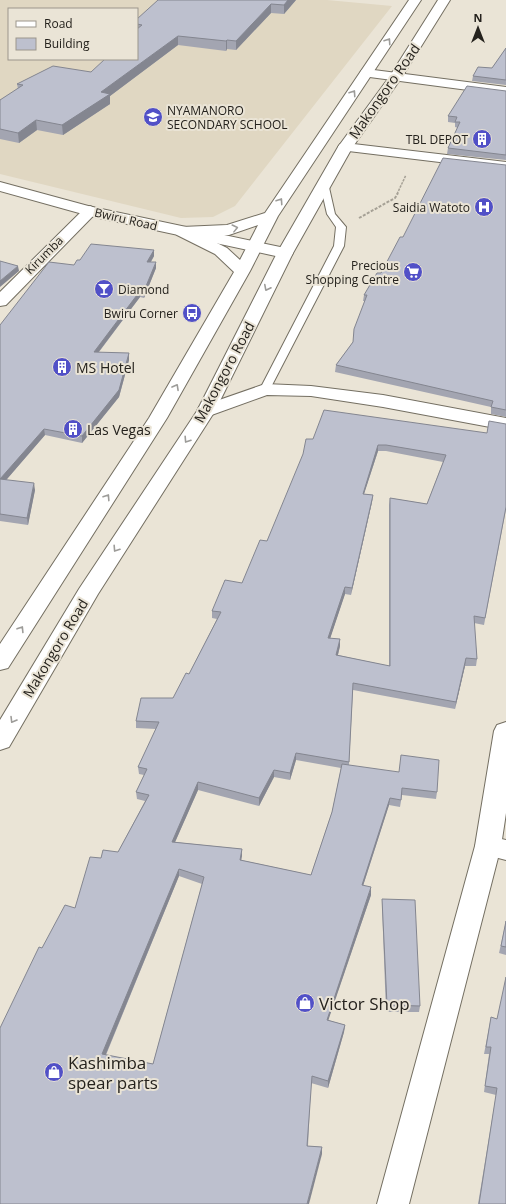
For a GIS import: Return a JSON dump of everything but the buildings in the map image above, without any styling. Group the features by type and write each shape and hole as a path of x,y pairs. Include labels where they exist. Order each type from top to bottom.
{"main road":[{"name":"Makongoro Road","path":"0,662 158,418 242,271 270,216 415,0"},
{"name":"Makongoro Road","path":"0,741 87,594 206,411 285,253 345,147 396,77 444,0"},
{"path":"366,73 506,91"},
{"path":"345,147 506,166"},
{"name":"Bwiru Road","path":"0,186 90,211 285,253"},
{"name":"Kirumba","path":"0,301 90,211"},
{"path":"182,232 229,230 270,216"},
{"path":"182,232 221,251 242,271"},
{"path":"206,411 265,389 311,391 354,397 506,424"},
{"path":"393,1204 497,848 506,731"}],"lane":[{"path":"265,389 339,246 341,227 331,214 324,184"}],"path":[{"path":"341,227 395,198 415,156"}],"shaded area":[{"name":"NYAMANORO SECONDARY SCHOOL","path":"0,0 327,0 392,6 235,206 213,217 181,218 0,174"}],"place":[{"name":"NYAMANORO SECONDARY SCHOOL","path":"153,117"},
{"name":"TBL DEPOT","path":"482,139"},
{"name":"Saidia Watoto","path":"484,207"},
{"name":"Precious Shopping Centre","path":"413,272"},
{"name":"Diamond","path":"104,289"},
{"name":"Bwiru Corner","path":"192,313"},
{"name":"MS Hotel","path":"62,367"},
{"name":"Las Vegas","path":"73,429"},
{"name":"Victor Shop","path":"305,1003"},
{"name":"Kashimba spear parts","path":"54,1072"}]}
